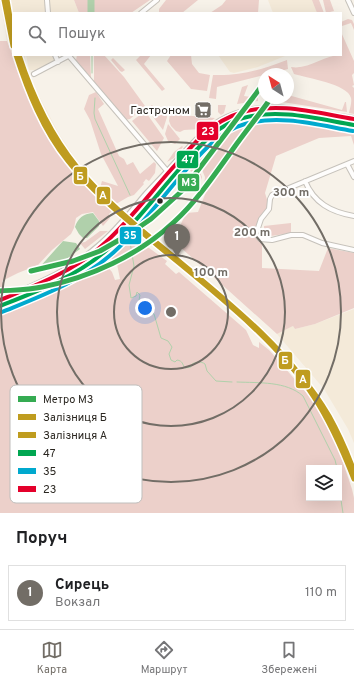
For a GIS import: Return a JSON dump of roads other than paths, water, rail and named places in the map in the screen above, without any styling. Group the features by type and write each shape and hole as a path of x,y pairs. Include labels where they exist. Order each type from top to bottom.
{"main road":[{"path":"0,301 60,274 97,248 117,229 210,128 233,115 247,111 279,108 354,119"},
{"path":"0,306 58,282 86,266 109,248 133,224 205,140 223,126 250,116 267,114 354,125"}],"street":[{"path":"47,0 48,12"},
{"path":"142,12 157,0"},
{"path":"348,0 354,13"},
{"path":"55,56 58,62"},
{"path":"34,74 70,56 168,172"},
{"path":"354,161 272,195 269,209 261,219 256,234 260,240 272,240 295,234 303,235 322,243 354,250"},
{"path":"347,164 354,177"},
{"path":"305,181 311,194 320,204 333,211 354,216"}],"waterway":[{"path":"91,0 91,12"},
{"path":"92,56 92,73"},
{"path":"95,98 95,119 130,195"},
{"path":"130,242 134,266 129,285 131,298 136,296 137,292 140,295 139,300 144,304 145,309 154,314 161,338 168,341 172,347 169,354 171,360 175,362 177,360 180,361 185,368 191,367 192,364 202,362 205,364 207,371 216,381 232,382"},
{"path":"237,382 280,385 296,391 303,396 336,465"},
{"path":"341,501 343,513"}],"metro line":[{"name":"M3","path":"31,271 73,261 100,251 151,219 183,190 258,91"},
{"name":"M3","path":"0,291 37,288 78,278 112,264 145,245 174,222 198,196 267,104"}],"rail line":[{"name":"Б","path":"4,0 12,41"},
{"name":"A","path":"7,0 12,29"},
{"name":"Б","path":"16,56 37,110 51,137 68,161 88,184 110,205 241,315 298,375 326,417 346,458 354,479"},
{"name":"A","path":"19,56 30,85 50,128 77,167 123,214 238,311 278,350 297,371 329,416 343,443 354,471"}],"place":[{"name":"Гастроном","path":"203,110"},
{"name":"Сирець","path":"177,257"}]}
